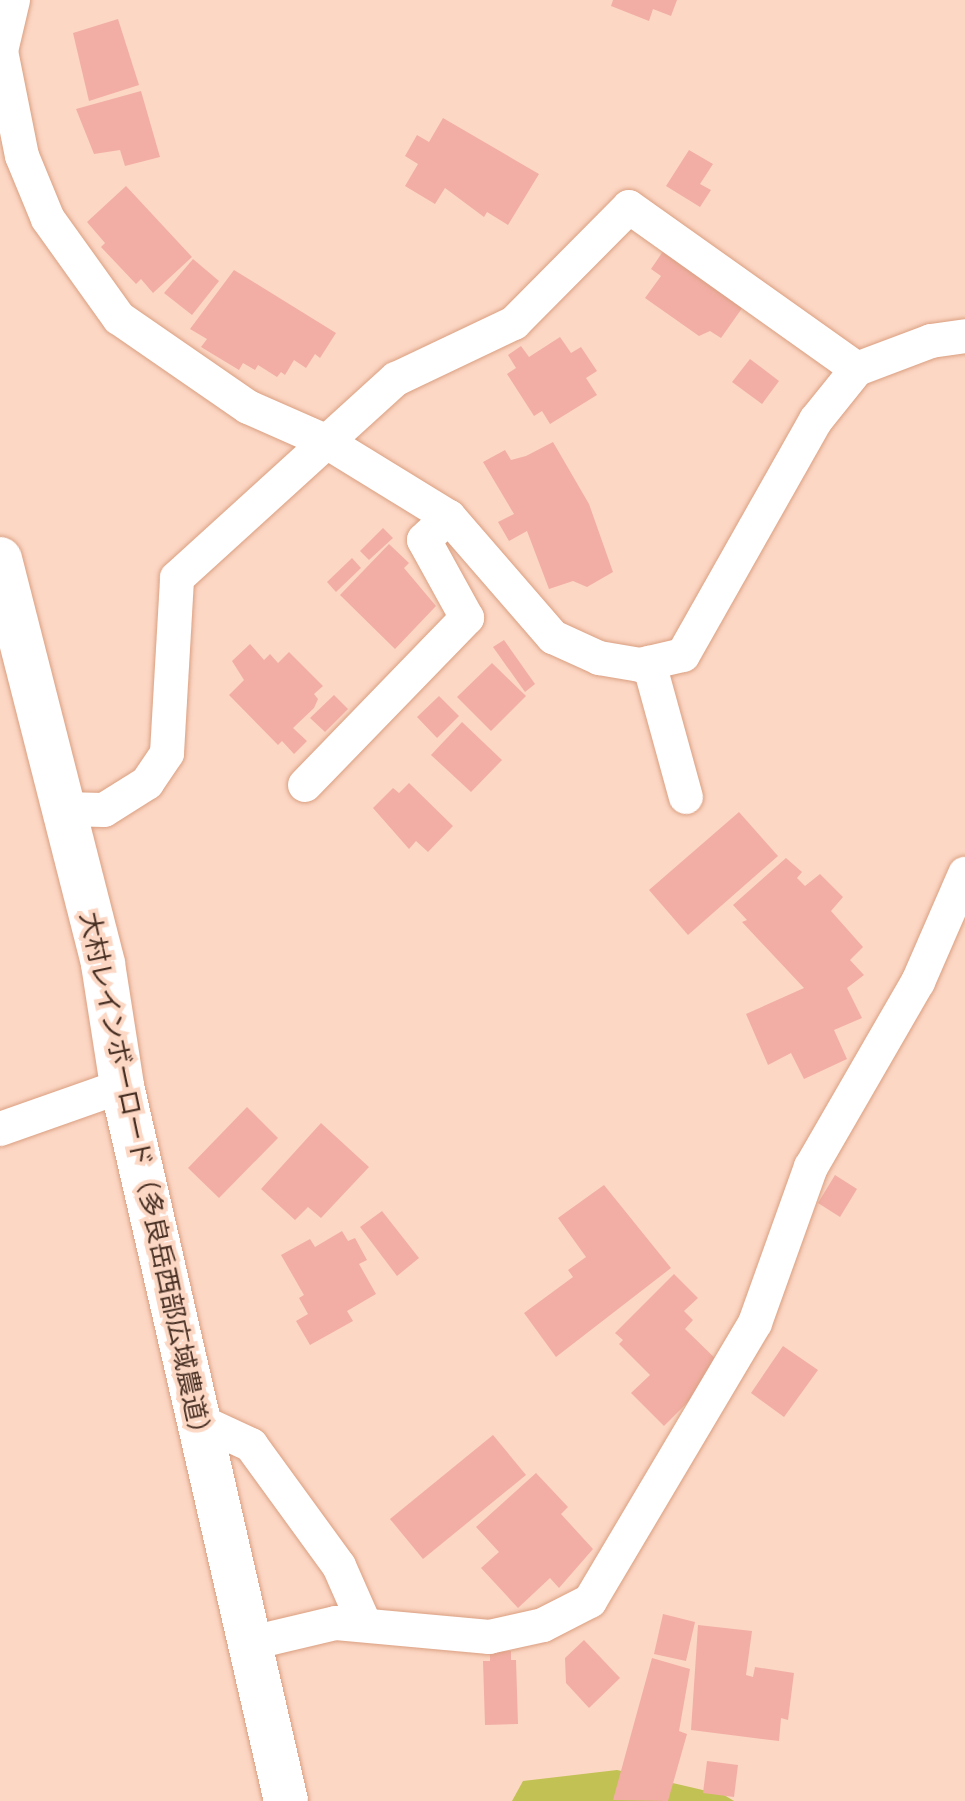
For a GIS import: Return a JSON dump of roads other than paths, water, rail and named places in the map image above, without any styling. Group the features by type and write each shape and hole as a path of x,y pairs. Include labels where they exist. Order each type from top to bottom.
{"street":[{"path":"13,0 1,51 22,156 48,219 119,318 160,351 248,407 325,441 449,517 553,637 599,658 649,663 683,655 816,420 857,369 931,341 965,336"},
{"path":"64,809 104,810 147,783 167,753 177,578 396,379 514,323 629,207 857,369"},
{"path":"305,785 467,618 424,540 449,517"},
{"name":"大村レインボーロード（多良岳西部広域農道）","path":"0,559 103,964 122,1086 247,1644 286,1801"},
{"path":"649,663 686,797"},
{"path":"247,1644 336,1623 489,1637 543,1625 590,1601 755,1323 811,1167 918,982 965,874"},
{"path":"0,1129 122,1086"},
{"path":"197,1420 251,1445 339,1566 365,1625"}]}
